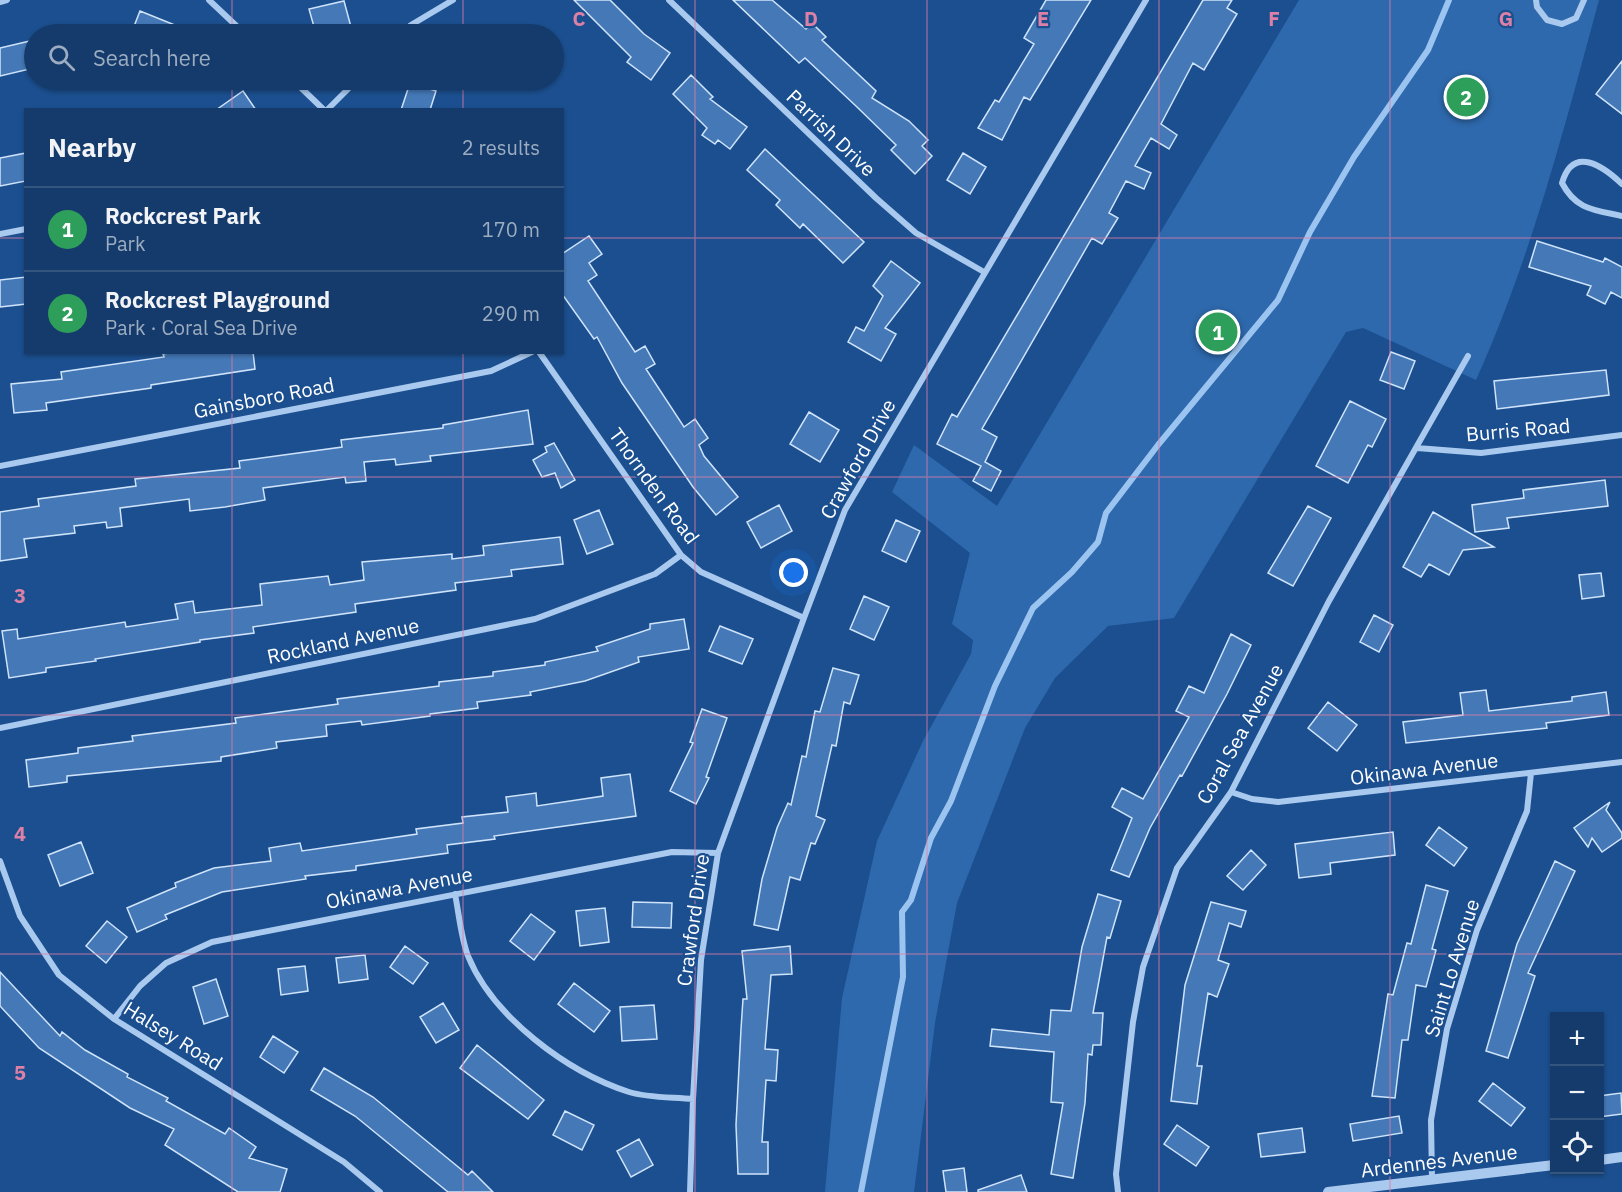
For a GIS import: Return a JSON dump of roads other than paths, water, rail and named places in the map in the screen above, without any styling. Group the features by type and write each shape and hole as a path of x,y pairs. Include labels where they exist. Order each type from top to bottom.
{"street":[{"path":"0,2 7,0"},
{"path":"209,0 234,24"},
{"path":"411,24 453,0"},
{"name":"Parrish Drive","path":"669,0 916,233 984,272"},
{"name":"Crawford Drive","path":"690,1192 701,960 718,854 845,510 1146,0"},
{"path":"1536,0 1537,7 1547,20 1562,24 1576,18 1584,0"},
{"path":"303,90 324,108"},
{"path":"328,108 347,90"},
{"path":"1622,184 1603,166 1590,161 1576,165 1565,172 1562,183 1569,197 1582,207 1622,216"},
{"path":"0,234 24,229"},
{"name":"Gainsboro Road","path":"0,466 491,371 528,354"},
{"name":"Thornden Road","path":"540,354 681,555 701,572 804,618"},
{"name":"Coral Sea Avenue","path":"1118,1192 1116,1174 1133,1022 1143,967 1177,868 1231,792 1329,602 1468,356"},
{"name":"Burris Road","path":"1417,448 1481,453 1622,435"},
{"name":"Rockland Avenue","path":"0,728 535,619 655,574 681,555"},
{"name":"Okinawa Avenue","path":"1231,792 1252,799 1278,802 1622,762"},
{"name":"Saint Lo Avenue","path":"1432,1179 1431,1120 1447,1029 1477,930 1527,811 1531,773"},
{"name":"Okinawa Avenue","path":"114,1019 140,986 166,963 212,942 672,852 718,854"},
{"name":"Halsey Road","path":"0,861 20,916 59,975 114,1019 344,1162 380,1192"},
{"path":"455,894 468,955 487,993 504,1013 580,1072 631,1093 693,1098"},
{"path":"1604,1159 1622,1157"},
{"name":"Ardennes Avenue","path":"1328,1192 1550,1165"}],"waterway":[{"path":"861,1192 903,977 902,912 911,900 931,838 951,801 995,686 1033,608 1072,572 1098,542 1106,513 1158,445 1278,300 1310,232 1354,157 1428,50 1449,0"}],"place":[{"name":"Rockcrest Playground","path":"1466,97"},
{"name":"Rockcrest Park","path":"1218,332"}]}
